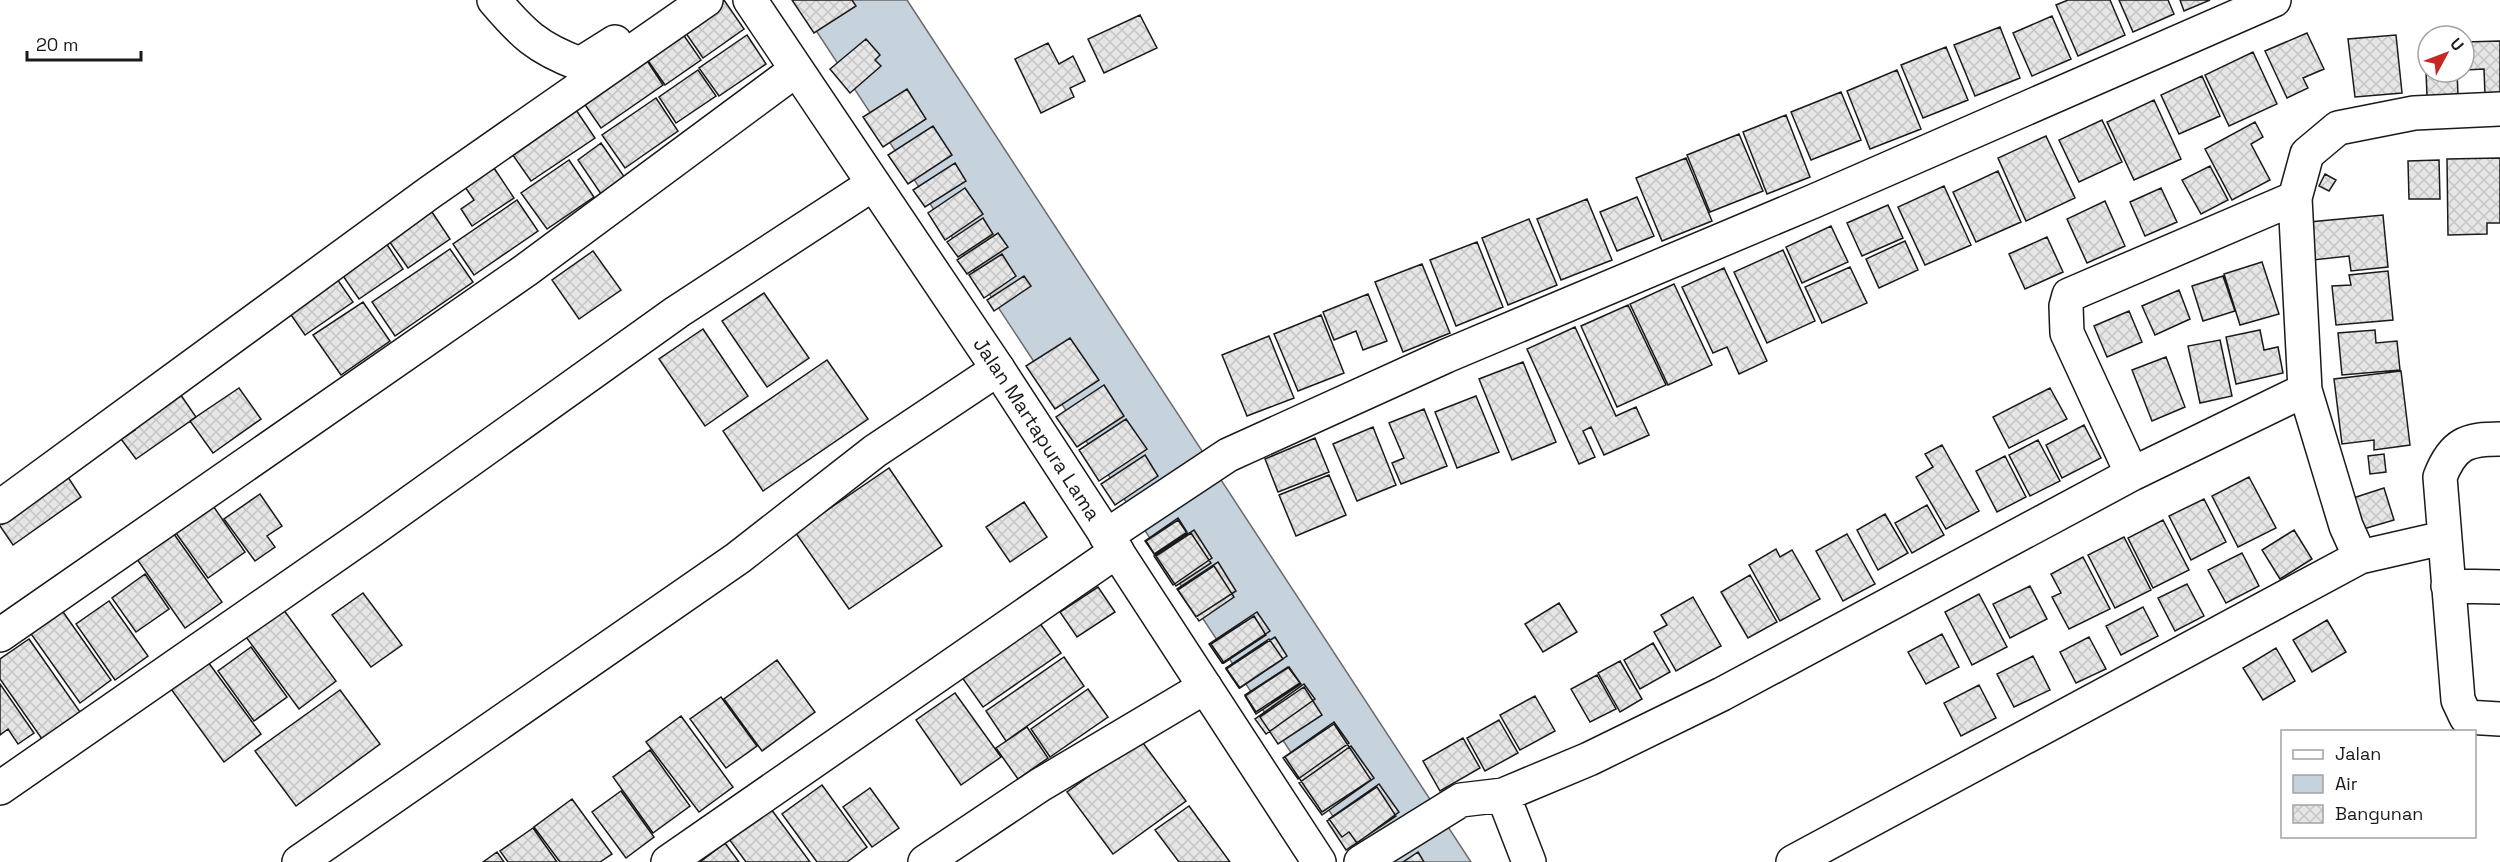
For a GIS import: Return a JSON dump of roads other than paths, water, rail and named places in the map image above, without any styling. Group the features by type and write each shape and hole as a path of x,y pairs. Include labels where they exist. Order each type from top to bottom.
{"street":[{"path":"494,0 517,27 548,52 580,64 683,0"},
{"path":"0,507 429,193 706,0"},
{"name":"Jalan Martapura Lama","path":"750,0 998,369 1115,537 1205,687 1319,862"},
{"path":"668,862 1228,455 1446,356 1814,201 2274,0"},
{"path":"0,635 526,270 796,70"},
{"path":"2360,557 2346,526 2305,390 2295,198 2307,154 2338,128 2414,113 2500,109"},
{"path":"0,788 372,530 677,312 873,184"},
{"path":"2132,474 2067,333 2066,306 2069,295 2295,198"},
{"path":"299,862 738,558 875,451 998,369"},
{"path":"1361,862 1461,800 1503,795 1589,759 1722,694 2132,474 2305,390"},
{"path":"2500,439 2473,439 2448,455 2440,477 2443,538 2458,700 2466,717 2500,719"},
{"path":"1793,862 2360,557 2443,538"},
{"path":"2448,586 2500,587"},
{"path":"925,862 1040,785 1205,687"},
{"path":"1503,795 1529,862"}],"water":[{"path":"796,0 907,0 1471,862 1363,862"}]}
